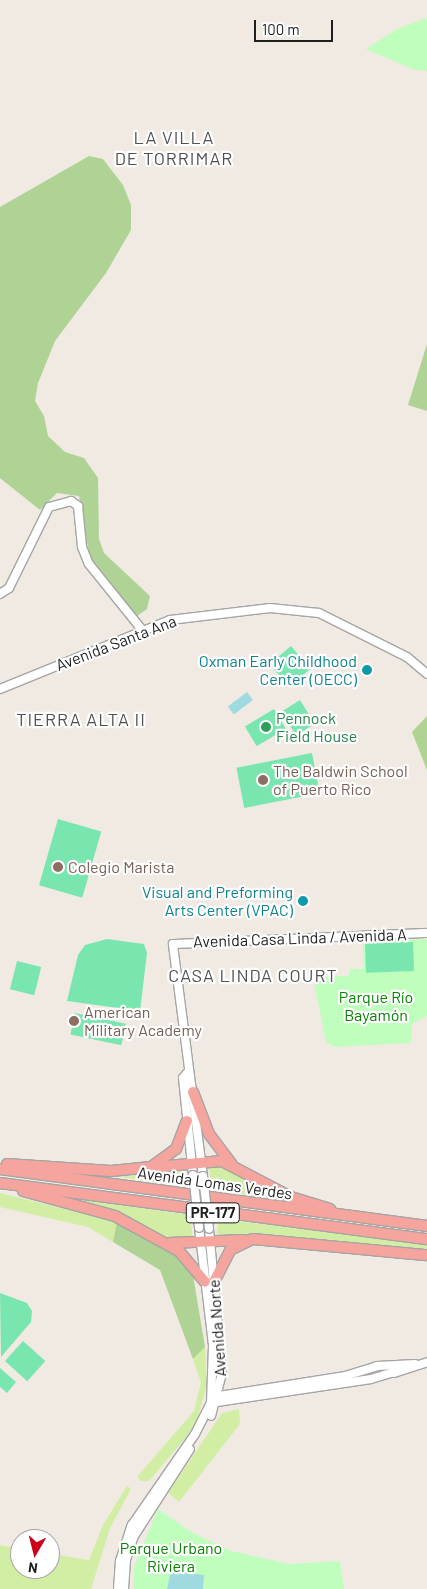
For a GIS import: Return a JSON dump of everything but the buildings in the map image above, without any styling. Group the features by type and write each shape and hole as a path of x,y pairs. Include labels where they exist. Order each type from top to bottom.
{"highway":[{"path":"193,1092 209,1134 232,1164 291,1197 350,1217"},
{"path":"151,1168 176,1149 187,1121"},
{"path":"0,1164 111,1171 197,1163 232,1164"},
{"name":"Avenida Lomas Verdes","path":"0,1169 427,1226"},
{"path":"0,1184 115,1216 166,1242 184,1255 210,1282 230,1250 254,1240"},
{"name":"Avenida Lomas Verdes","path":"0,1184 427,1239"},
{"path":"166,1242 254,1240 427,1256"}],"street":[{"path":"0,594 9,588 49,507 71,500 78,506 82,547 89,564 143,632"},
{"name":"Avenida Santa Ana","path":"0,689 170,620 201,614 298,608 320,613 407,657 427,674"},
{"name":"Avenida Casa Linda / Avenida A","path":"174,944 427,933"},
{"name":"Avenida Norte","path":"124,1589 126,1560 138,1527 218,1399 222,1360 205,1242 199,1228 193,1175 197,1163 193,1092 187,1073 174,944"},
{"name":"Avenida Norte","path":"187,1073 184,1078 187,1121 197,1163 203,1176 209,1229 205,1242"},
{"name":"Avenida Norte","path":"118,1589 120,1561 132,1525 211,1403 214,1375 210,1282"},
{"path":"218,1399 345,1376 375,1366 427,1362"},
{"path":"218,1399 380,1376 415,1364"},
{"path":"375,1366 381,1369 380,1376"},
{"path":"346,1382 369,1383 396,1371"}],"green space":[{"path":"427,18 427,71 412,69 366,49 397,29"},
{"path":"89,156 103,159 123,185 131,205 131,230 106,273 55,341 38,383 35,401 44,416 48,436 65,452 84,458 98,478 99,539 104,553 150,596 147,609 137,616 90,559 79,496 57,493 40,510 0,478 0,207"},
{"path":"427,344 427,411 408,405"},
{"path":"291,646 310,669 289,687 270,664"},
{"path":"300,700 315,724 296,735 281,712"},
{"name":"Pennock Field House","path":"274,709 286,729 257,746 245,727"},
{"path":"427,716 427,770 412,732"},
{"path":"312,753 320,793 244,808 236,768"},
{"path":"58,819 101,831 82,898 39,885"},
{"path":"107,939 144,944 147,953 140,1011 67,1001 78,955 85,945"},
{"name":"Parque Río Bayamón","path":"427,939 427,1016 412,1024 411,1043 335,1047 326,1042 313,977 349,976 350,969 364,969 363,942"},
{"path":"413,942 414,971 366,973 365,944"},
{"path":"17,961 41,967 34,995 10,989"},
{"path":"75,1013 126,1024 121,1045 70,1035"},
{"path":"209,1164 227,1167 284,1200 211,1189"},
{"path":"185,1167 187,1186 88,1173"},
{"path":"0,1193 117,1222 113,1242 88,1227 0,1207"},
{"path":"68,1198 190,1215 193,1240 174,1241"},
{"path":"219,1219 427,1244 427,1250 266,1236 216,1238"},
{"path":"117,1222 181,1258 193,1275 205,1347 193,1359 160,1270 113,1242"},
{"path":"0,1293 27,1303 32,1311 31,1322 1,1357"},
{"path":"23,1341 45,1361 27,1381 5,1361"},
{"path":"205,1347 207,1384 198,1417 187,1436 149,1481 141,1481 137,1477 194,1411 201,1382 193,1359"},
{"path":"0,1368 16,1382 7,1393 0,1387"},
{"path":"239,1409 240,1424 179,1502 168,1493 222,1413"},
{"path":"127,1486 131,1489 110,1528 91,1589 0,1589 0,1545 10,1547 10,1579 60,1579 60,1556 89,1560 103,1525"},
{"name":"Parque Urbano Riviera","path":"158,1509 191,1532 231,1551 289,1564 340,1561 344,1589 133,1589 134,1567"}],"water":[{"path":"247,692 253,700 234,714 228,706"},
{"path":"177,1571 204,1575 203,1589 167,1589 170,1575"}],"place":[{"name":"Oxman Early Childhood Center (OECC)","path":"367,670"},
{"name":"Pennock Field House","path":"266,727"},
{"name":"The Baldwin School of Puerto Rico","path":"263,780"},
{"name":"Colegio Marista","path":"58,867"},
{"name":"Visual and Preforming Arts Center (VPAC)","path":"303,901"},
{"name":"American Military Academy","path":"74,1021"}],"district":[{"name":"LA VILLA DE TORRIMAR","path":"174,148"},
{"name":"TIERRA ALTA II","path":"81,719"},
{"name":"CASA LINDA COURT","path":"253,975"}]}
